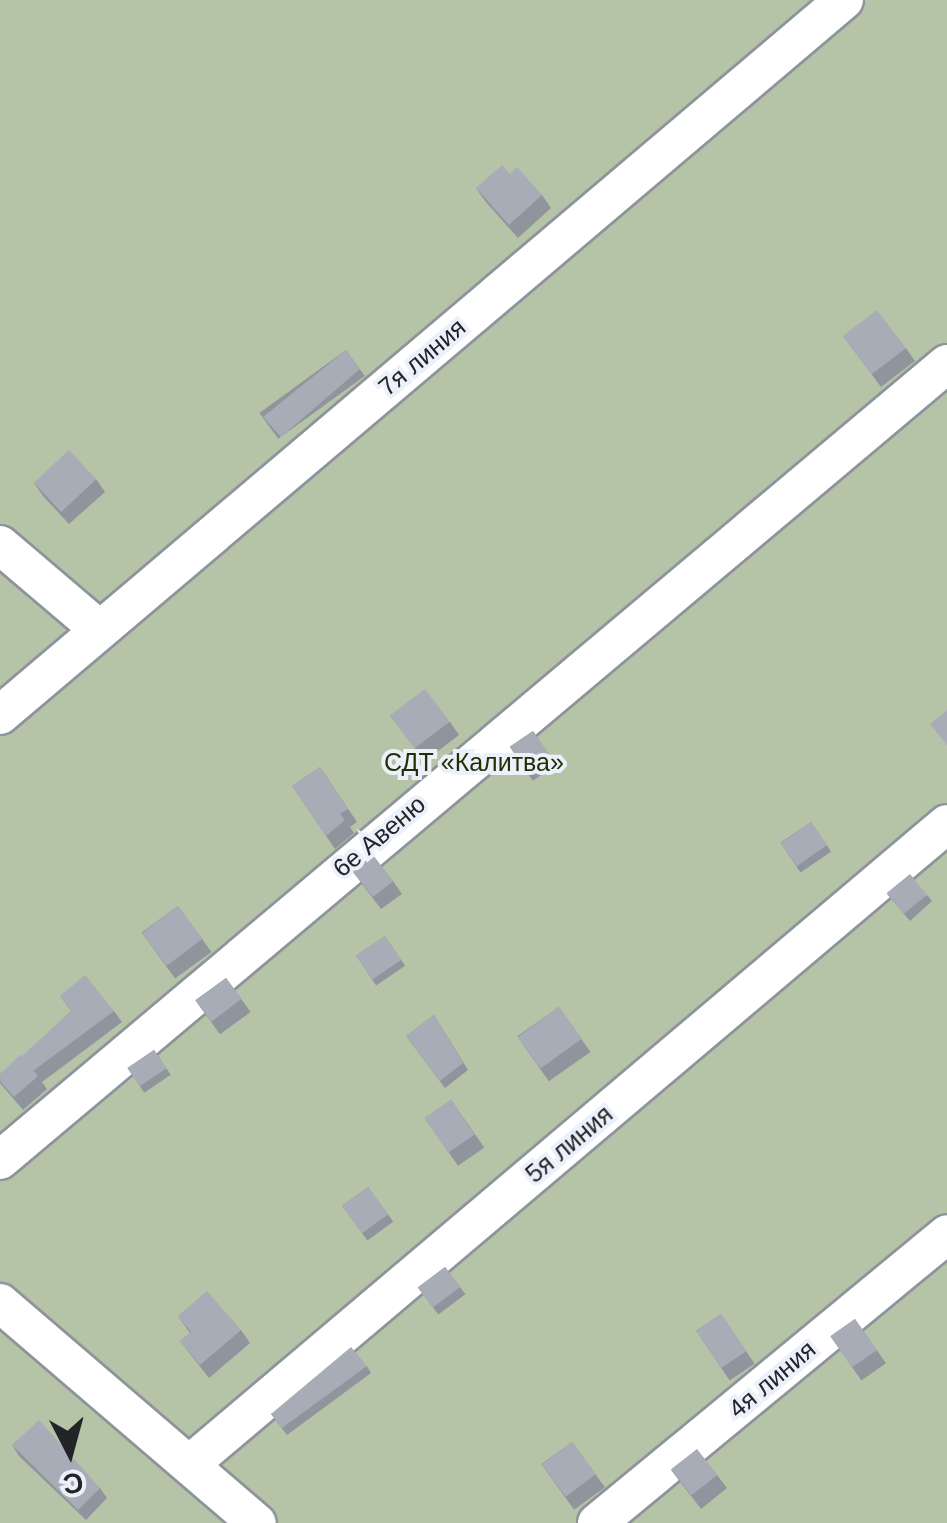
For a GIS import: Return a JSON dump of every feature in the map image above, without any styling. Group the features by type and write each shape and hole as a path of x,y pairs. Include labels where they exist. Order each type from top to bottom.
{"street":[{"name":"7я линия","path":"0,715 844,0"},
{"name":"6е Авеню","path":"0,1160 947,364"},
{"path":"0,545 100,630"},
{"name":"5я линия","path":"190,1464 947,824"},
{"name":"4я линия","path":"597,1523 947,1234"},
{"path":"0,1303 257,1523"}],"green space":[{"name":"СДТ «Калитва»","path":"0,0 947,0 947,1523 0,1523"}],"building":[{"path":"502,165 510,174 517,167 542,195 509,225 476,188"},
{"path":"877,310 906,348 872,374 843,336"},
{"path":"346,350 360,369 281,437 263,417"},
{"path":"69,450 96,479 61,512 34,483"},
{"path":"425,689 450,722 415,748 390,715"},
{"path":"947,710 947,745 930,724"},
{"path":"533,731 551,758 528,773 510,747"},
{"path":"320,767 348,809 340,814 345,820 326,836 292,786"},
{"path":"811,822 827,845 797,866 781,843"},
{"path":"373,855 393,881 373,897 353,871"},
{"path":"910,874 927,895 904,914 887,893"},
{"path":"178,906 203,939 167,966 142,933"},
{"path":"385,936 401,960 372,980 356,956"},
{"path":"85,975 114,1011 33,1071 21,1057 71,1011 60,996"},
{"path":"226,978 242,999 211,1022 196,1001"},
{"path":"559,1007 582,1039 541,1069 518,1037"},
{"path":"434,1015 463,1063 440,1081 406,1036"},
{"path":"154,1050 166,1068 140,1086 127,1068"},
{"path":"20,1055 38,1076 14,1097 0,1081 0,1074"},
{"path":"451,1100 474,1135 448,1153 424,1118"},
{"path":"368,1187 388,1215 362,1233 342,1206"},
{"path":"445,1267 460,1287 433,1307 418,1287"},
{"path":"207,1291 241,1330 200,1365 180,1341 191,1332 178,1316"},
{"path":"721,1314 746,1351 721,1368 696,1331"},
{"path":"855,1319 877,1350 852,1367 830,1336"},
{"path":"351,1347 367,1366 282,1428 271,1414"},
{"path":"39,1420 100,1488 78,1510 12,1445"},
{"path":"572,1442 596,1474 566,1497 542,1465"},
{"path":"697,1449 717,1475 691,1495 671,1469"}]}
